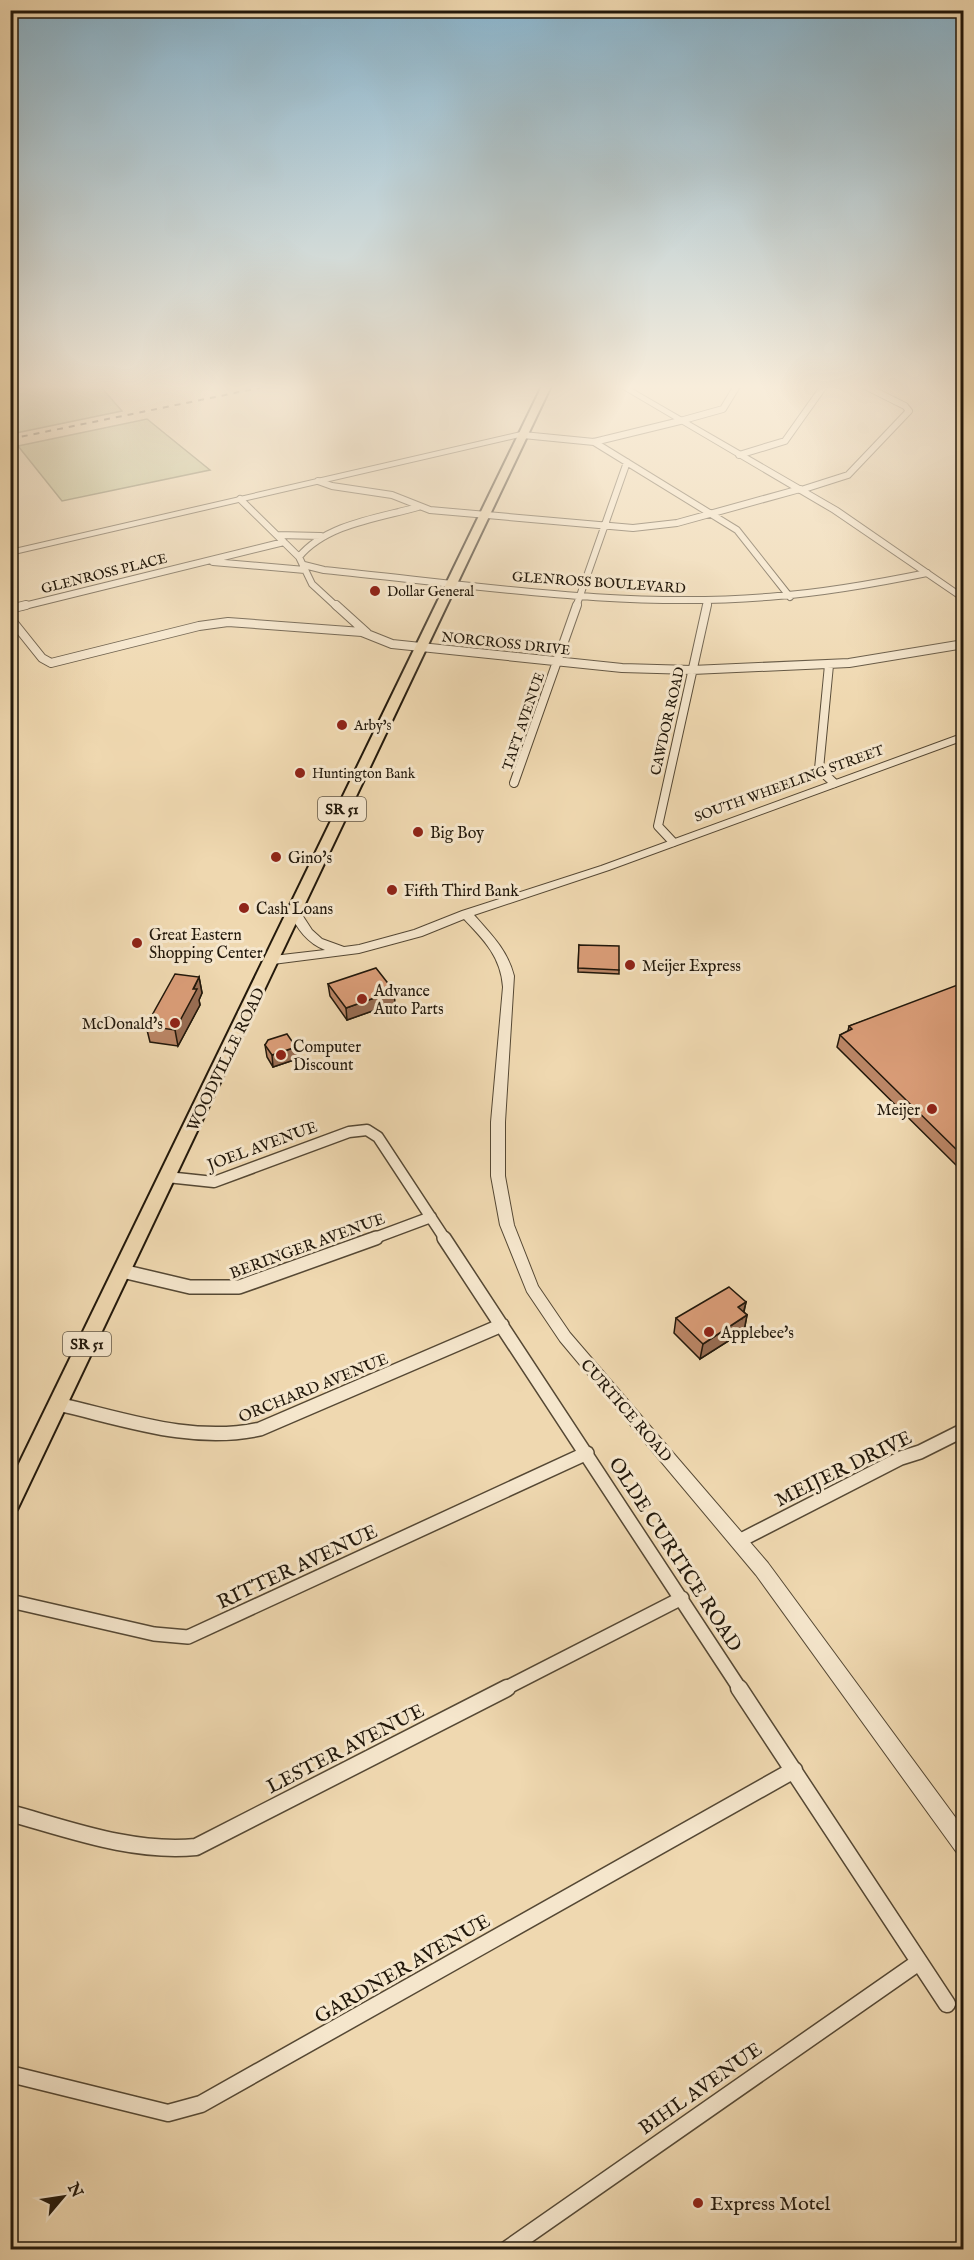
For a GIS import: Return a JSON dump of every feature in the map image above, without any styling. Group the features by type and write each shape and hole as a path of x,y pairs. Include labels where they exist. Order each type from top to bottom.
{"main road":[{"name":"WOODVILLE ROAD","path":"10,1503 497,491"}],"street":[{"path":"10,553 273,491"},
{"path":"368,491 392,495 418,507 485,516 604,526 654,527 795,491"},
{"name":"TAFT AVENUE","path":"514,783 616,491"},
{"path":"675,491 739,532 790,597"},
{"path":"802,491 862,527 963,599"},
{"path":"240,499 299,557 312,584 367,633"},
{"path":"299,557 310,543 418,507"},
{"path":"277,535 327,536"},
{"name":"GLENROSS PLACE","path":"10,609 284,542"},
{"name":"GLENROSS PLACE","path":"204,561 304,568"},
{"name":"GLENROSS BOULEVARD","path":"304,568 580,595 708,601 790,597 861,587 927,573"},
{"name":"CAWDOR ROAD","path":"673,842 658,826 708,601"},
{"name":"NORCROSS DRIVE","path":"10,618 42,658 51,663 213,623 244,623 367,633 386,643 557,662 692,670 829,665 923,653 963,644"},
{"path":"829,665 819,769 834,783"},
{"name":"SOUTH WHEELING STREET","path":"273,960 351,951 418,933 466,914 626,860 963,736"},
{"path":"295,913 305,933 313,940 334,949 351,951"},
{"name":"CURTICE ROAD","path":"466,914 496,947 508,970 509,987 499,1107 497,1166 504,1214 520,1261 540,1301 565,1337 739,1541 931,1798 963,1846"},
{"name":"JOEL AVENUE","path":"167,1177 214,1182 334,1137 367,1130"},
{"name":"OLDE CURTICE ROAD","path":"367,1130 378,1137 947,2004"},
{"name":"BERINGER AVENUE","path":"122,1271 210,1290 228,1291 257,1283 431,1217"},
{"name":"ORCHARD AVENUE","path":"58,1404 205,1436 236,1436 260,1429 502,1325"},
{"name":"MEIJER DRIVE","path":"739,1541 901,1458 920,1452 963,1430"},
{"name":"RITTER AVENUE","path":"10,1601 154,1634 188,1636 587,1453"},
{"name":"LESTER AVENUE","path":"10,1813 133,1844 173,1849 196,1847 682,1598"},
{"name":"GARDNER AVENUE","path":"10,2074 168,2113 201,2104 794,1770"},
{"name":"BIHL AVENUE","path":"506,2250 919,1962"}],"green space":[{"path":"54,491 108,491 62,501"}],"building":[{"path":"579,945 619,946 619,970 578,968"},
{"path":"376,968 394,991 346,1008 328,984"},
{"path":"175,974 199,977 193,989 197,989 175,1030 146,1026"},
{"name":"Meijer","path":"960,984 963,986 963,1156 840,1035 852,1029 849,1026"},
{"path":"287,1034 296,1047 272,1055 265,1045 268,1040"},
{"path":"729,1287 746,1302 738,1307 747,1315 703,1344 676,1318"}],"place":[{"name":"Dollar General","path":"375,591"},
{"name":"Arby's","path":"342,725"},
{"name":"Huntington Bank","path":"300,773"},
{"name":"Big Boy","path":"418,832"},
{"name":"Gino's","path":"276,857"},
{"name":"Fifth Third Bank","path":"392,890"},
{"name":"Cash Loans","path":"244,908"},
{"name":"Great Eastern Shopping Center","path":"137,943"},
{"name":"Meijer Express","path":"630,965"},
{"name":"Advance Auto Parts","path":"362,999"},
{"name":"McDonald's","path":"175,1023"},
{"name":"Computer Discount","path":"281,1055"},
{"name":"Meijer","path":"932,1109"},
{"name":"Applebee's","path":"709,1332"},
{"name":"Express Motel","path":"698,2203"}]}
